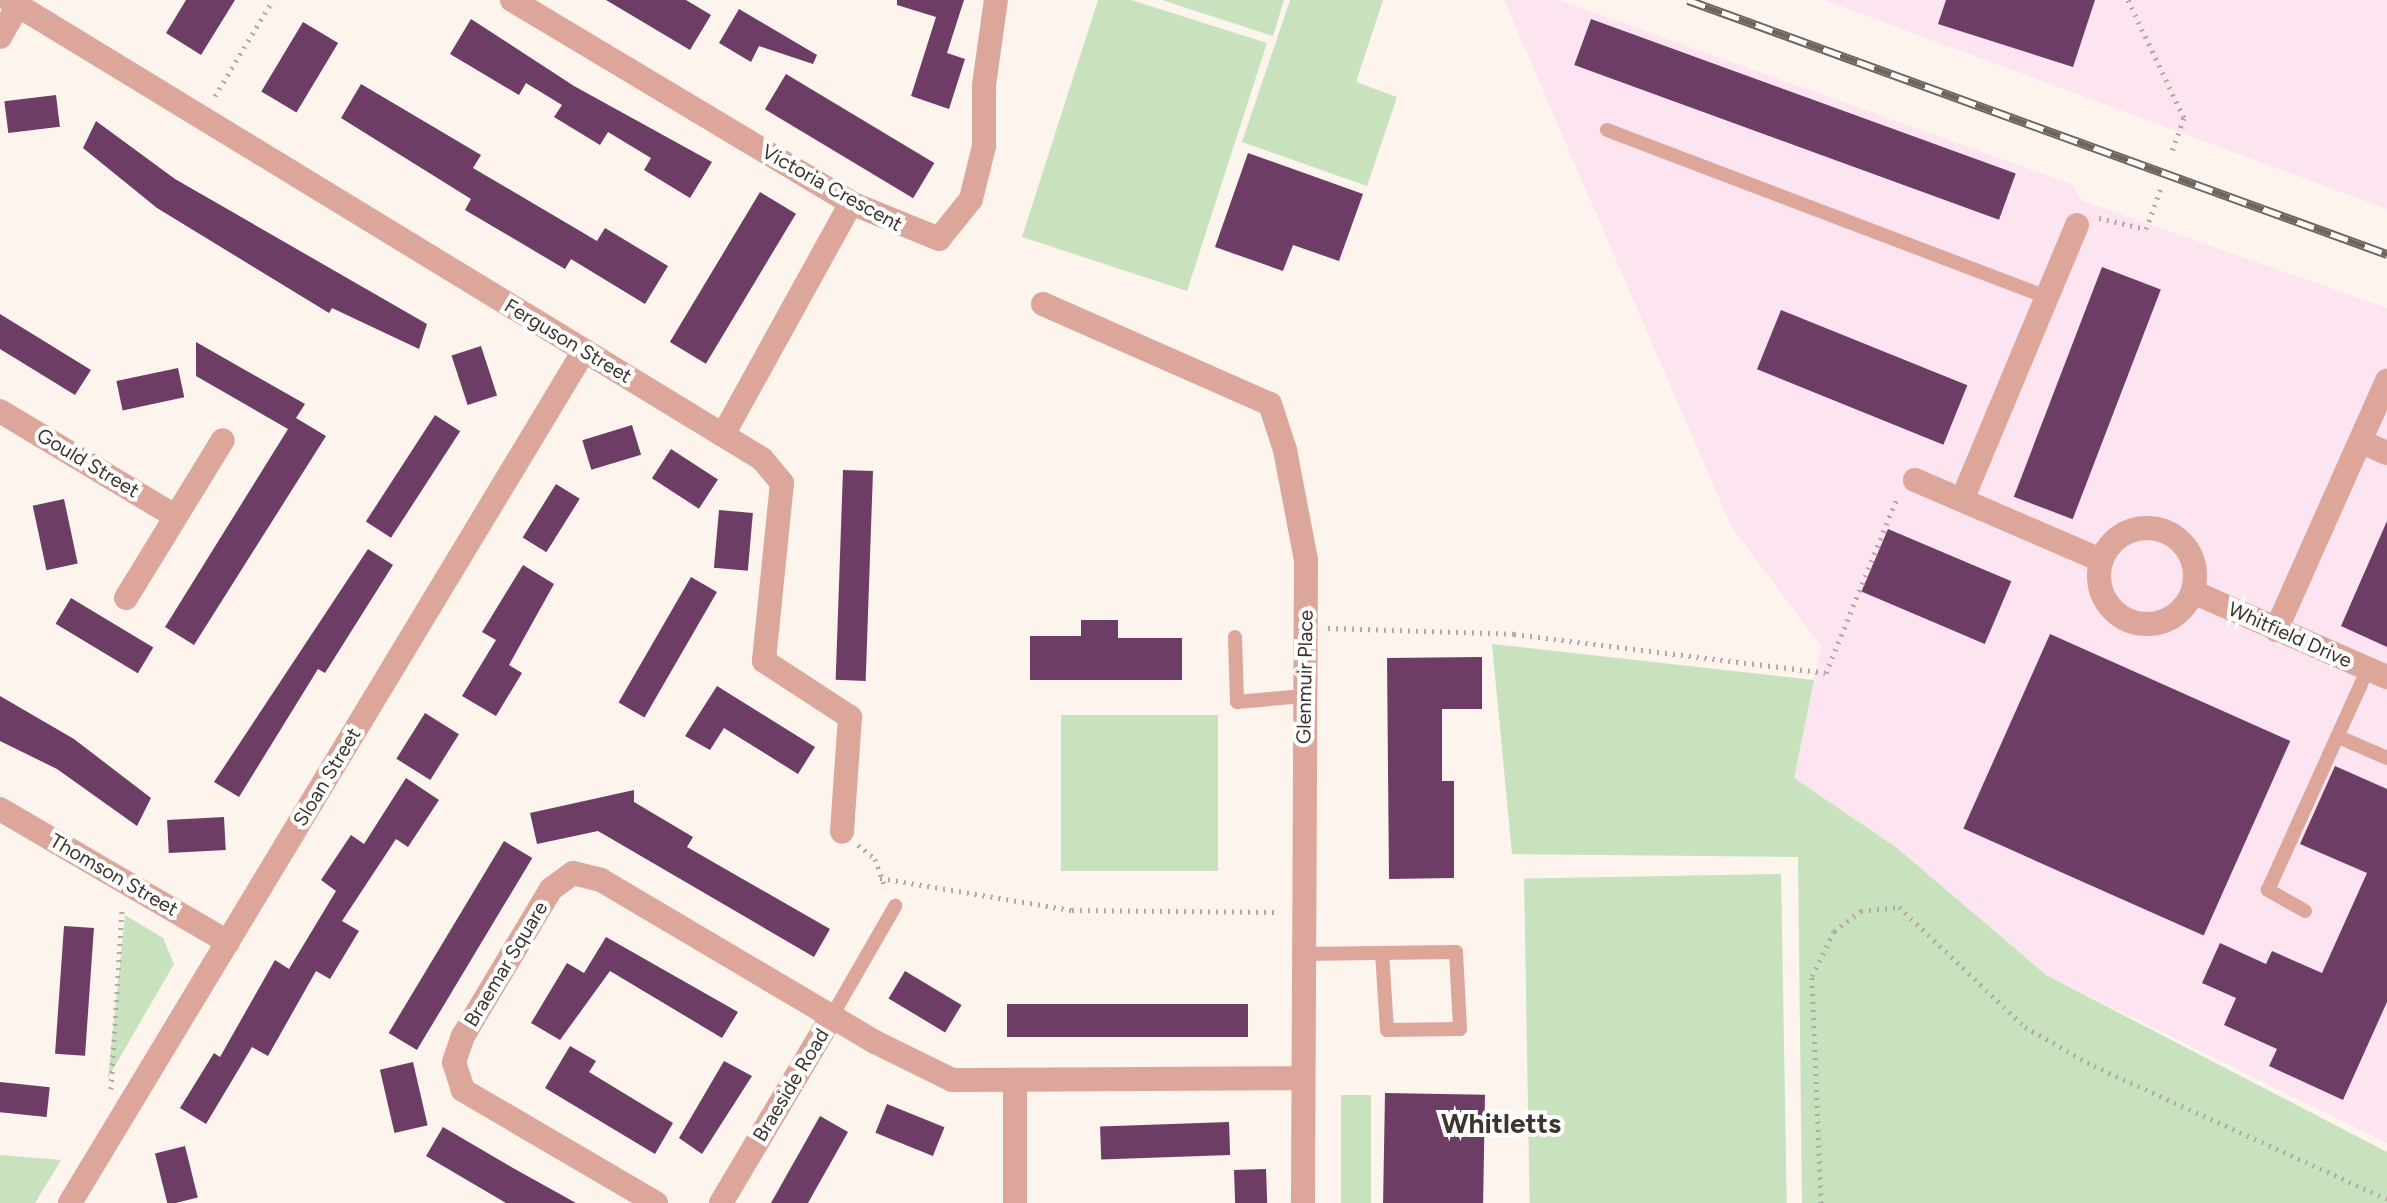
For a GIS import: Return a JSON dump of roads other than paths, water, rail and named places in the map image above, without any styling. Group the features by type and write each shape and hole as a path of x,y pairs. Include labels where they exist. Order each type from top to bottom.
{"street":[{"name":"Victoria Crescent","path":"512,0 851,203 939,239 971,199 984,146 984,85 996,0"},
{"path":"0,37 14,3"},
{"name":"Ferguson Street","path":"14,3 762,459 782,483 764,661 850,717 842,832"},
{"path":"723,435 851,203"},
{"path":"1962,500 2077,225"},
{"name":"Glenmuir Place","path":"1043,304 1270,404 1306,560 1300,1078 1303,1203"},
{"name":"Sloan Street","path":"73,1202 584,351"},
{"path":"2276,630 2387,381"},
{"name":"Gould Street","path":"0,411 175,516"},
{"path":"126,598 223,440"},
{"path":"2362,442 2387,453"},
{"path":"1915,480 2101,560"},
{"path":"2131,531 2163,531 2193,562 2193,592 2171,618 2154,624 2127,621 2104,599 2101,560 2131,531"},
{"name":"Whitfield Drive","path":"2193,592 2378,673"},
{"name":"Thomson Street","path":"0,809 228,942"},
{"name":"Braemar Square","path":"656,1203 463,1090 454,1062 463,1036 551,889 573,873 601,880 833,1014"},
{"name":"Braeside Road","path":"721,1203 833,1014 952,1080 1015,1084 1300,1078"},
{"path":"1015,1084 1015,1203"}],"lane":[{"path":"1607,130 2047,297"},
{"path":"1235,637 1237,702 1304,696"},
{"path":"2305,911 2268,890 2341,738 2378,673"},
{"path":"2341,738 2387,758"},
{"path":"833,1014 895,906"},
{"path":"1301,954 1456,952 1460,1029 1387,1030 1382,953"}],"railway":[{"path":"1688,0 2387,254"}],"district":[{"name":"Whitletts","path":"1501,1123"}]}
